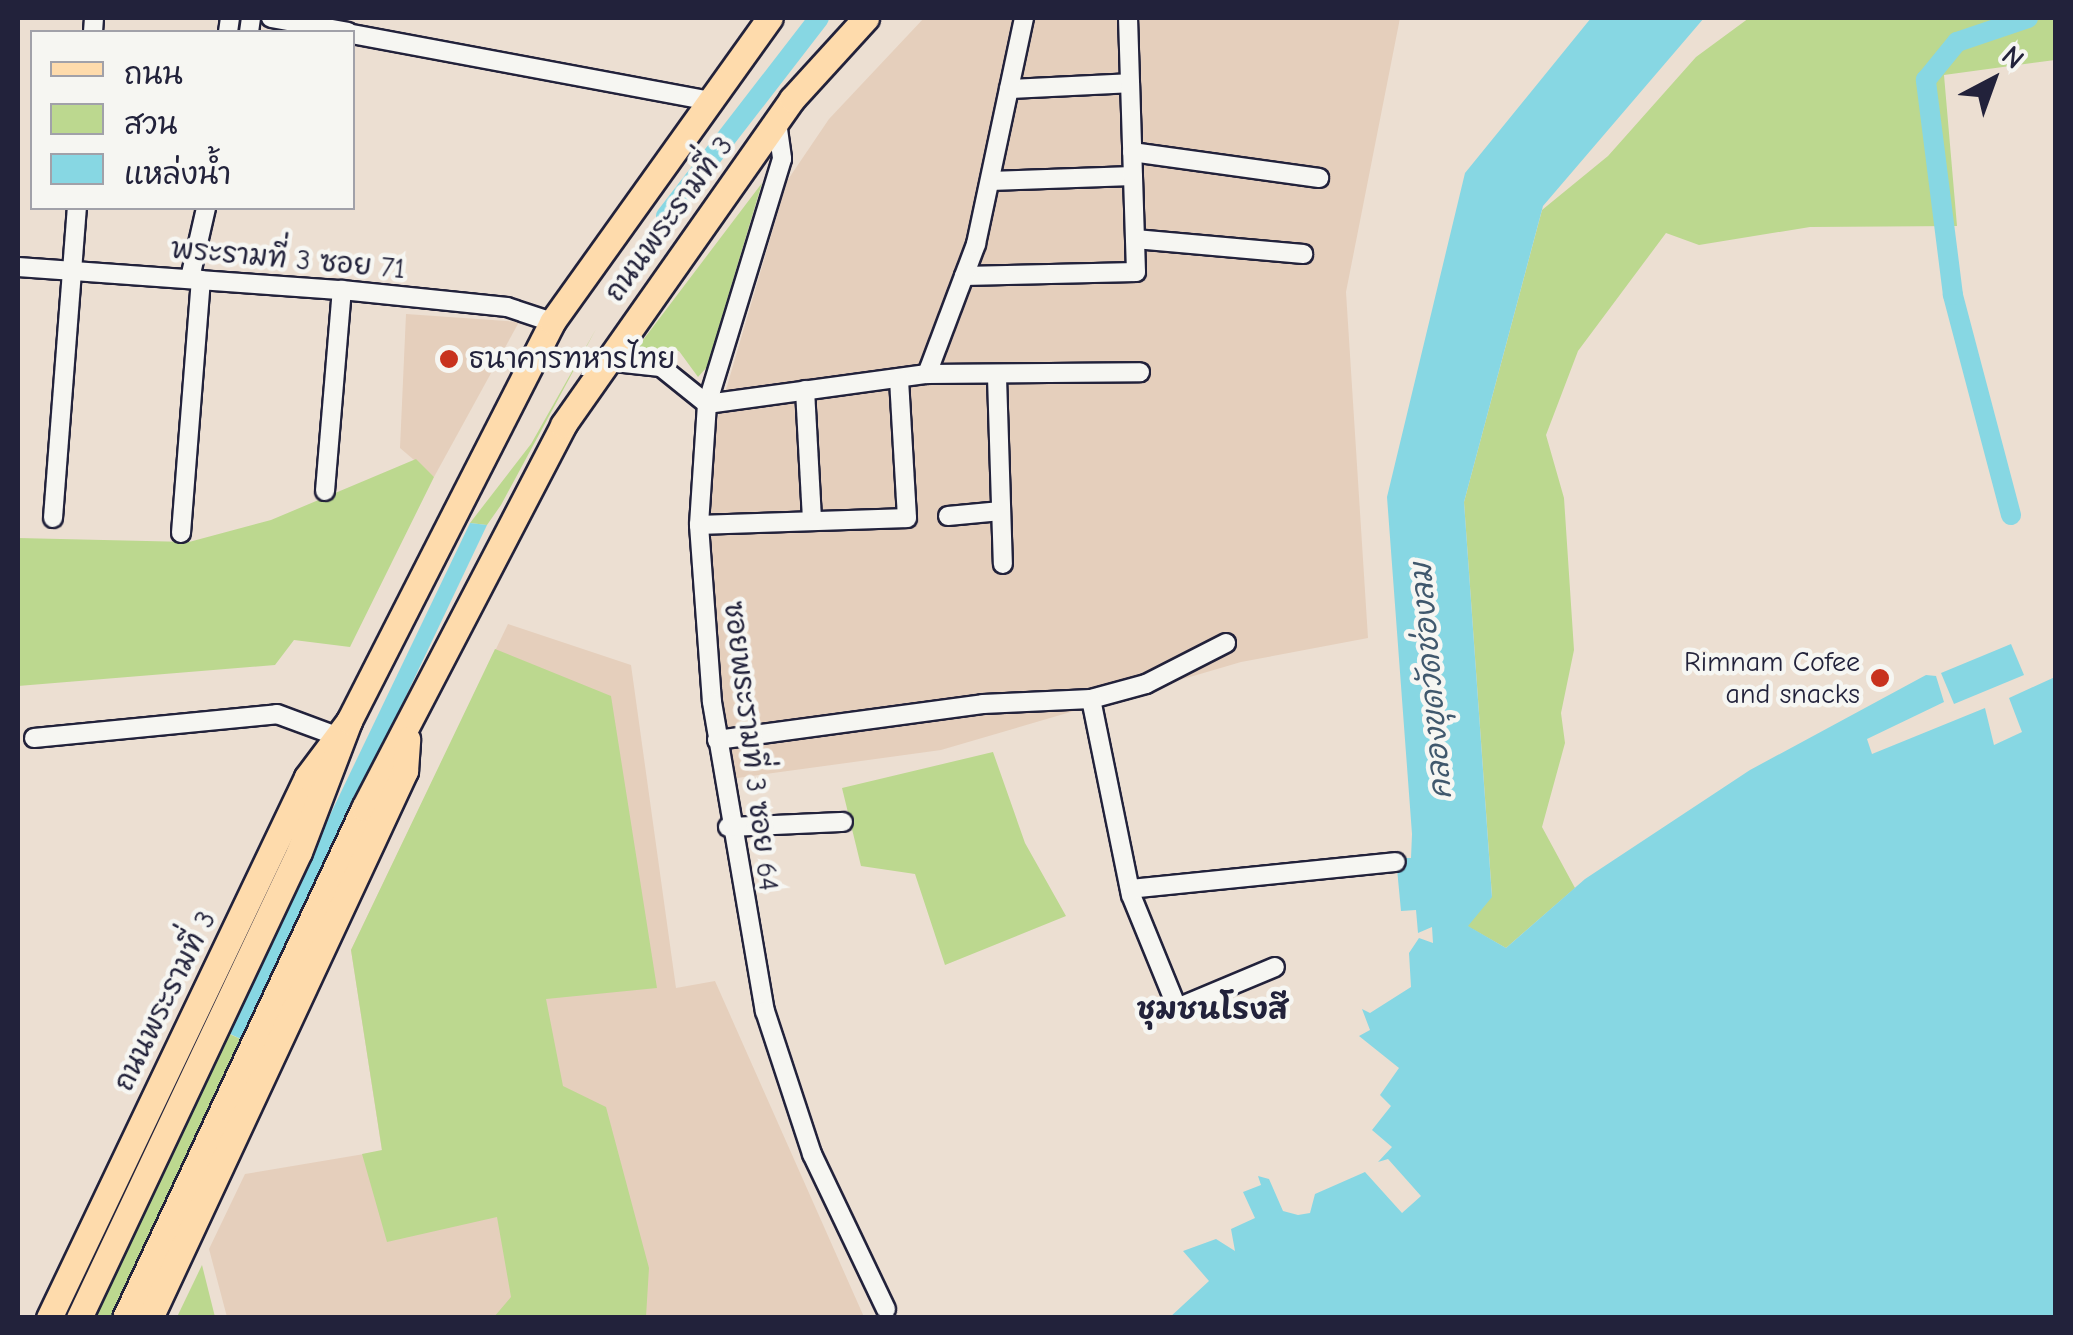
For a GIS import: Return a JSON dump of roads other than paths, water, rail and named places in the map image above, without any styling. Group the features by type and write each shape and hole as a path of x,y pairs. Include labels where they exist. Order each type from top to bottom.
{"main road":[{"name":"ถนนพระรามที่ 3","path":"48,1318 340,728 552,322 706,100 770,18"},
{"name":"ถนนพระรามที่ 3","path":"125,1318 331,882 407,739 483,577 605,361 776,122 866,18"},
{"name":"ถนนพระรามที่ 3","path":"79,1318 299,852 340,728"},
{"name":"ถนนพระรามที่ 3","path":"150,1318 405,771 407,739"}],"street":[{"path":"270,18 336,30"},
{"path":"928,374 964,276 990,181 1024,18"},
{"path":"964,276 1136,272 1128,18"},
{"path":"355,34 706,100"},
{"path":"1009,90 1130,83"},
{"name":"ซอยพระรามที่ 3 ซอย 64","path":"776,122 782,160 707,404 699,525 716,740 728,827 777,1048 812,1154 886,1310"},
{"path":"1132,152 1319,178"},
{"path":"990,181 1133,176"},
{"path":"53,518 76,210"},
{"path":"181,533 196,278 206,210"},
{"path":"1135,239 1303,254"},
{"name":"พระรามที่ 3 ซอย 71","path":"18,267 342,290 506,308 552,322"},
{"path":"326,491 342,290"},
{"path":"605,361 661,368 707,404 928,374 997,377 1140,372"},
{"path":"997,377 1003,564"},
{"path":"699,525 907,518 899,378"},
{"path":"805,390 812,521"},
{"path":"948,516 1001,511"},
{"path":"716,740 983,704 1091,699 1146,684 1226,643"},
{"path":"1091,699 1130,888 1177,1008 1275,967"},
{"path":"34,738 277,714 340,728"},
{"path":"728,827 842,822"},
{"path":"1130,888 1396,862"}],"water":[{"name":"คลองขุดวัดช่องลม","path":"1591,18 1704,18 1543,206 1464,502 1492,897 1468,926 1506,948 1585,879 1750,770 1926,675 1936,676 1944,702 1867,739 1872,754 1985,708 1994,745 2022,732 2009,698 2055,677 2055,1317 1169,1318 1209,1281 1183,1251 1216,1239 1235,1251 1231,1229 1255,1218 1243,1192 1261,1185 1258,1176 1269,1179 1283,1211 1298,1215 1310,1213 1315,1194 1365,1172 1402,1213 1421,1196 1388,1159 1378,1162 1392,1147 1372,1130 1391,1106 1380,1095 1399,1068 1359,1036 1370,1030 1362,1009 1370,1013 1411,987 1409,953 1419,938 1433,943 1432,927 1418,933 1416,910 1401,911 1396,858 1411,858 1412,834 1387,497 1465,173"},
{"path":"470,523 487,525 243,1040 226,1032"},
{"path":"2011,644 2024,675 1954,704 1941,673"}],"waterway":[{"path":"666,216 819,18"},
{"path":"2011,515 1953,295 1926,80 1957,42 2028,18"}],"place":[{"name":"ธนาคารทหารไทย","path":"449,359"},
{"name":"Rimnam Cofee and snacks","path":"1880,678"}],"district":[{"name":"ชุมชนโรงสี","path":"1212,1010"}]}
